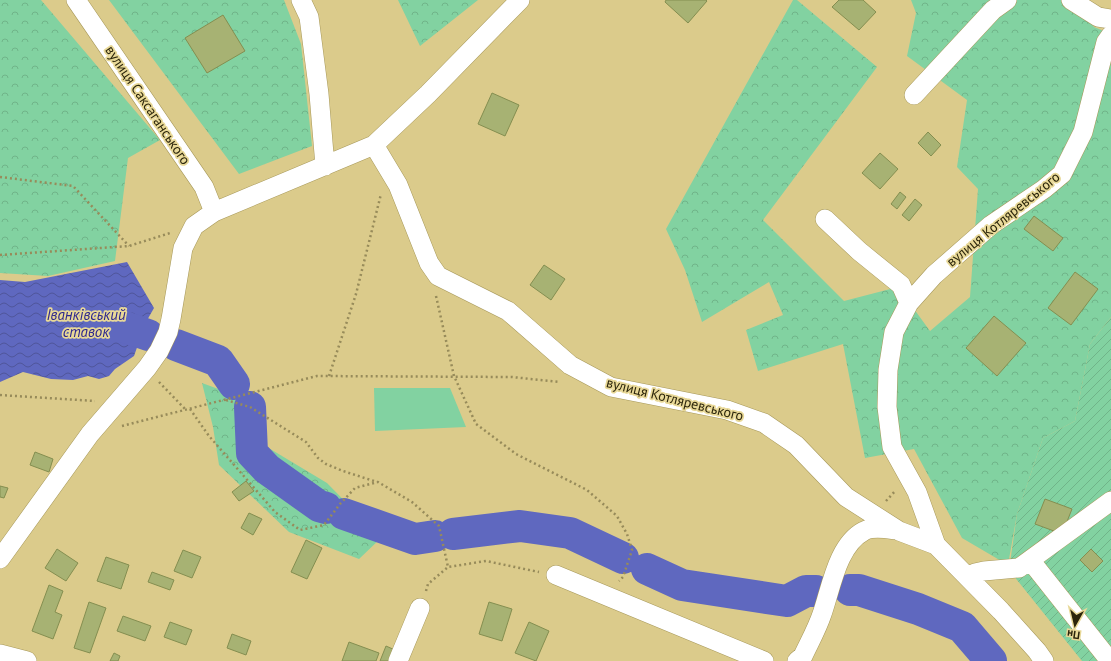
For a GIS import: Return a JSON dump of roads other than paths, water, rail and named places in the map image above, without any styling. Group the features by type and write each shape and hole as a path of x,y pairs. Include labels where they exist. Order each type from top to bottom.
{"street":[{"name":"вулиця Саксаганського","path":"76,0 204,187 214,212"},
{"path":"301,0 309,17 319,94 325,166"},
{"path":"0,559 90,434 147,368 159,351 168,332 183,248 194,226 214,212 374,145 428,94 520,0"},
{"path":"914,95 994,10 1007,0"},
{"path":"1072,0 1098,17 1111,18"},
{"name":"вулиця Котляревського","path":"936,545 917,492 892,447 887,407 888,370 894,332 909,303 934,275 991,225 1062,174 1082,132 1106,42 1111,35"},
{"name":"вулиця Котляревського","path":"374,145 398,185 429,262 438,276 508,310 570,365 611,387 727,410 764,423 796,445 846,497 898,531 936,545"},
{"path":"825,219 859,251 902,285 909,303"},
{"path":"969,578 984,571 1019,568 1111,501"},
{"path":"798,661 803,656 822,615 835,572 848,546 865,530 882,529 898,531"},
{"path":"936,545 1006,617 1037,651 1044,661"},
{"path":"1030,560 1110,661"},
{"path":"556,575 606,597 764,661"},
{"path":"398,661 420,608"},
{"path":"0,654 26,661"}],"water":[{"name":"Іванківський ставок","path":"127,262 154,308 146,322 134,356 115,369 109,376 99,379 88,376 73,380 51,379 23,372 0,382 0,280 25,282"}],"waterway":[{"path":"99,326 122,326 148,335"},
{"path":"176,345 218,361 234,384"},
{"path":"250,407 252,453 267,469 319,506 326,508"},
{"path":"344,514 415,539 435,536"},
{"path":"453,534 520,526 570,533 623,558"},
{"path":"647,569 682,585 787,601 806,591 816,591"},
{"path":"850,590 859,590 918,609 962,627 991,661"}]}
